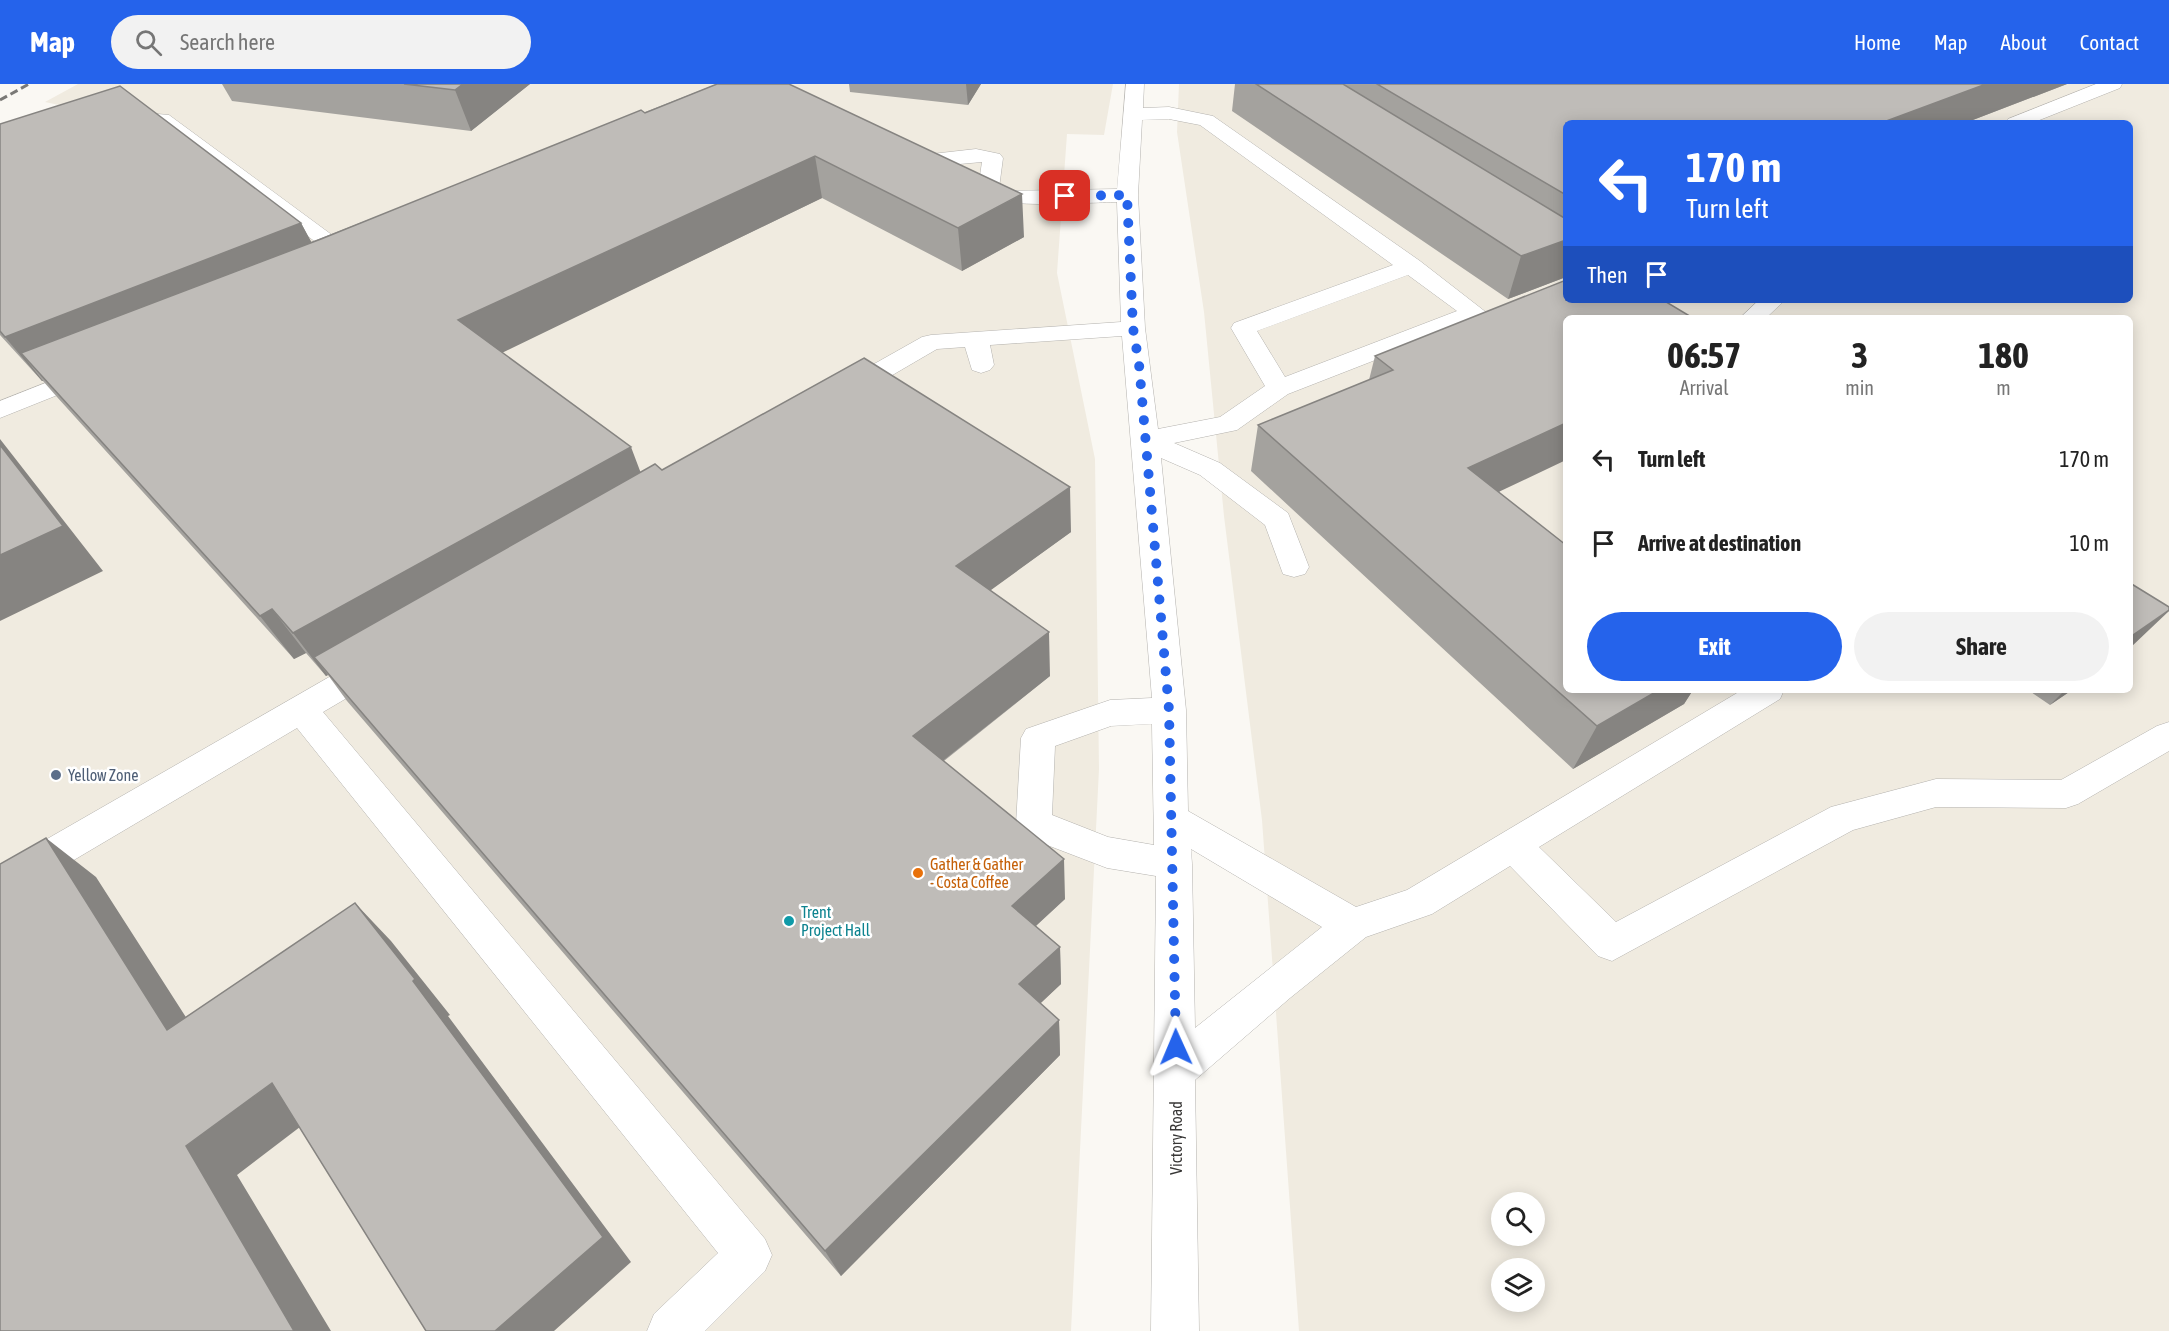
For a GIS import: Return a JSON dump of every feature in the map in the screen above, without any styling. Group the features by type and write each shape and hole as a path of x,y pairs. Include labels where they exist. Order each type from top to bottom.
{"street":[{"path":"2023,120 2113,84"},
{"path":"1134,99 1169,113 1206,120 1475,313 1279,388 1228,424 1144,440"},
{"name":"Victory Road","path":"1134,99 1127,195 1133,328 1139,364 1169,710 1170,819 1174,864 1176,1070 1175,1331"},
{"path":"127,118 162,119 358,263"},
{"path":"894,152 1003,197 1127,195"},
{"path":"914,162 976,155 993,158 988,191"},
{"path":"1279,388 1243,328 1412,266"},
{"path":"1756,315 1770,303"},
{"path":"818,408 931,342 1133,328"},
{"path":"976,339 981,365"},
{"path":"0,410 109,366"},
{"path":"1144,440 1210,469 1278,520 1294,567"},
{"path":"0,885 394,655"},
{"path":"1176,1070 1276,985 1353,926 1419,902 1763,693"},
{"path":"301,709 750,1255 671,1331"},
{"path":"1169,710 1110,713 1038,738 1034,824 1107,852 1174,864"},
{"path":"1513,845 1612,944 1844,818 1936,793 2066,794 2169,735"},
{"path":"1170,819 1353,926"}],"shaded area":[{"path":"78,84 1113,84 1104,135 1067,134 1057,273 1095,459 1099,769 1071,1331 0,1331 0,157 82,110 45,102"},
{"path":"1179,84 2169,84 2169,1331 1299,1331 1262,820 1224,516 1204,312 1177,132"}],"building":[{"path":"404,84 463,84 455,90"},
{"path":"717,84 789,84 1022,194 958,228 815,156 458,320 631,447 293,633 272,609 260,616 21,353 321,239 641,110 645,113"},
{"path":"1256,84 1343,84 1563,217 1563,241 1521,256"},
{"path":"1377,84 1986,84 1889,120 1563,120 1563,193"},
{"path":"120,86 301,223 5,337 0,331 0,124"},
{"path":"1563,281 1563,303 1668,303 1688,315 1563,315 1563,424 1468,468 1563,543 1563,693 1654,693 1597,726 1258,425 1393,370 1375,356"},
{"name":"Trent Project Hall","path":"864,358 1070,487 956,566 1049,632 913,736 1064,859 1012,906 1060,947 1019,984 1059,1020 825,1251 314,657 655,464 662,470"},
{"path":"0,445 63,526 0,555"},
{"path":"2133,585 2169,607 2169,610 2133,635"},
{"path":"46,838 167,1030 355,903 415,979 413,981 603,1237 495,1331 426,1331 272,1083 186,1146 294,1331 0,1331 0,864"}],"railway":[{"path":"0,100 29,84"}],"place":[{"name":"Yellow Zone","path":"56,775"},
{"name":"Gather & Gather - Costa Coffee","path":"918,873"},
{"name":"Trent Project Hall","path":"789,921"}],"route":[{"path":"1065,196 1127,195 1133,328 1139,364 1169,710 1170,819 1174,864 1176,1047"}]}
